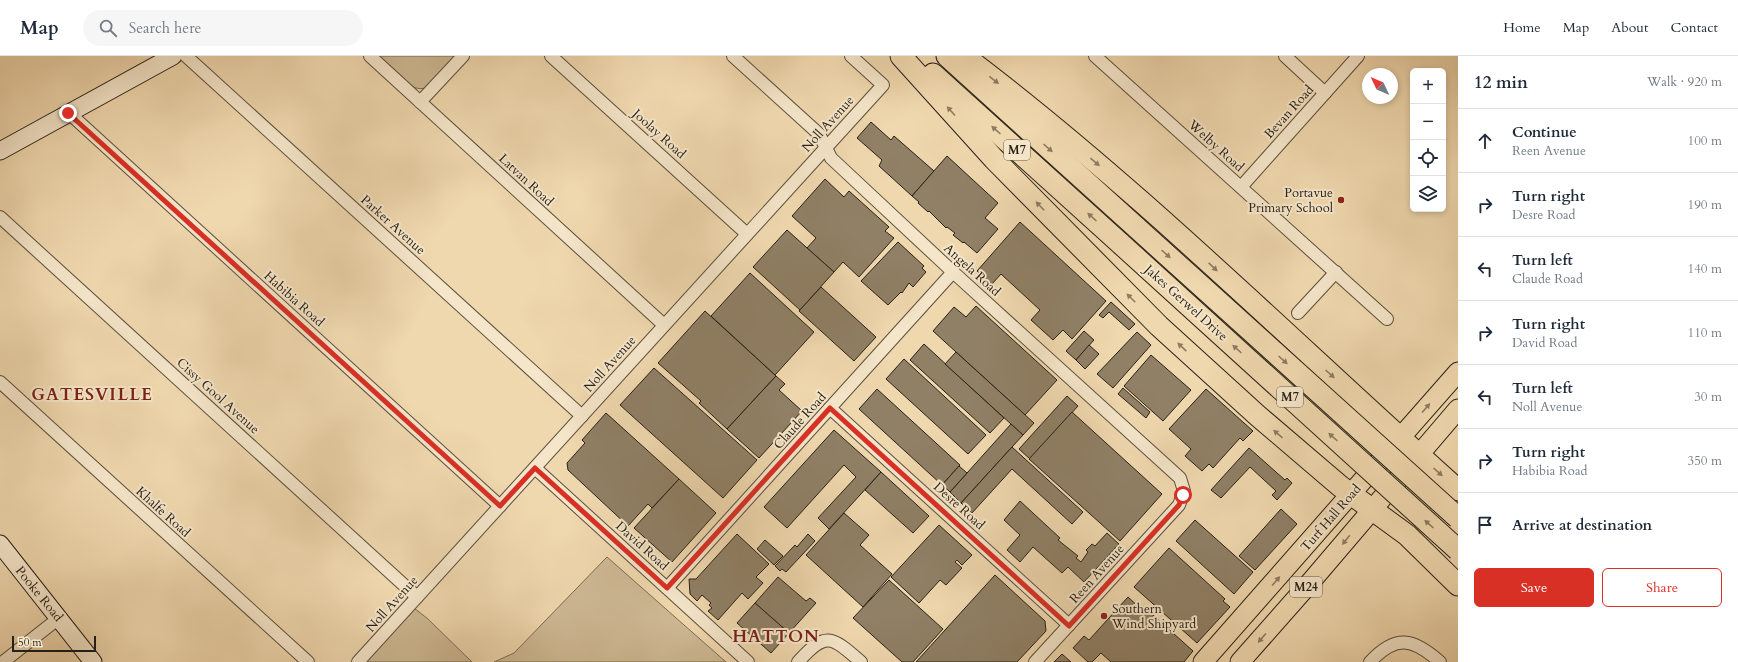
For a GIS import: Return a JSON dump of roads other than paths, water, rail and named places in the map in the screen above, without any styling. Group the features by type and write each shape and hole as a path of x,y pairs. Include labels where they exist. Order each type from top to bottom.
{"highway":[{"path":"901,56 994,159 1159,326 1262,420 1351,495 1407,535 1458,584"},
{"name":"Jakes Gerwel Drive","path":"914,56 1458,550"},
{"name":"Jakes Gerwel Drive","path":"947,56 1458,518"},
{"path":"964,56 1038,114 1154,212 1458,490"}],"main road":[{"name":"Turf Hall Road","path":"1204,662 1458,372"},
{"name":"Turf Hall Road","path":"1240,662 1308,585 1458,408"}],"street":[{"path":"0,151 173,56"},
{"name":"Parker Avenue","path":"186,56 582,416"},
{"name":"Latvan Road","path":"370,56 664,325"},
{"path":"420,102 462,56"},
{"name":"Joolay Road","path":"551,56 748,234"},
{"name":"Angela Road","path":"733,56 818,134 831,158 953,272 1177,474 1182,482 1184,491 1179,505"},
{"name":"Noll Avenue","path":"358,662 883,85 851,56"},
{"name":"Welby Road","path":"1095,56 1387,319"},
{"path":"1285,56 1325,92"},
{"name":"Bevan Road","path":"1241,187 1358,56"},
{"name":"Habibia Road","path":"68,113 500,506"},
{"name":"Cissy Gool Avenue","path":"0,217 418,597"},
{"name":"Claude Road","path":"667,588 953,272"},
{"path":"1298,313 1336,272"},
{"name":"Khalfe Road","path":"0,382 308,662"},
{"name":"Desre Road","path":"830,408 1069,626"},
{"name":"David Road","path":"535,468 748,662"},
{"name":"Reen Avenue","path":"1035,662 1179,505"},
{"name":"Pooke Road","path":"0,544 94,662"},
{"path":"4,662 59,618"},
{"path":"798,662 815,644 824,640 840,643 861,662"},
{"path":"1370,662 1387,647 1397,643 1406,642 1426,649 1440,662"}],"place":[{"name":"Portavue Primary School","path":"1341,200"},
{"name":"Southern Wind Shipyard","path":"1104,616"}],"district":[{"name":"GATESVILLE","path":"92,394"},
{"name":"HATTON","path":"776,636"}]}
